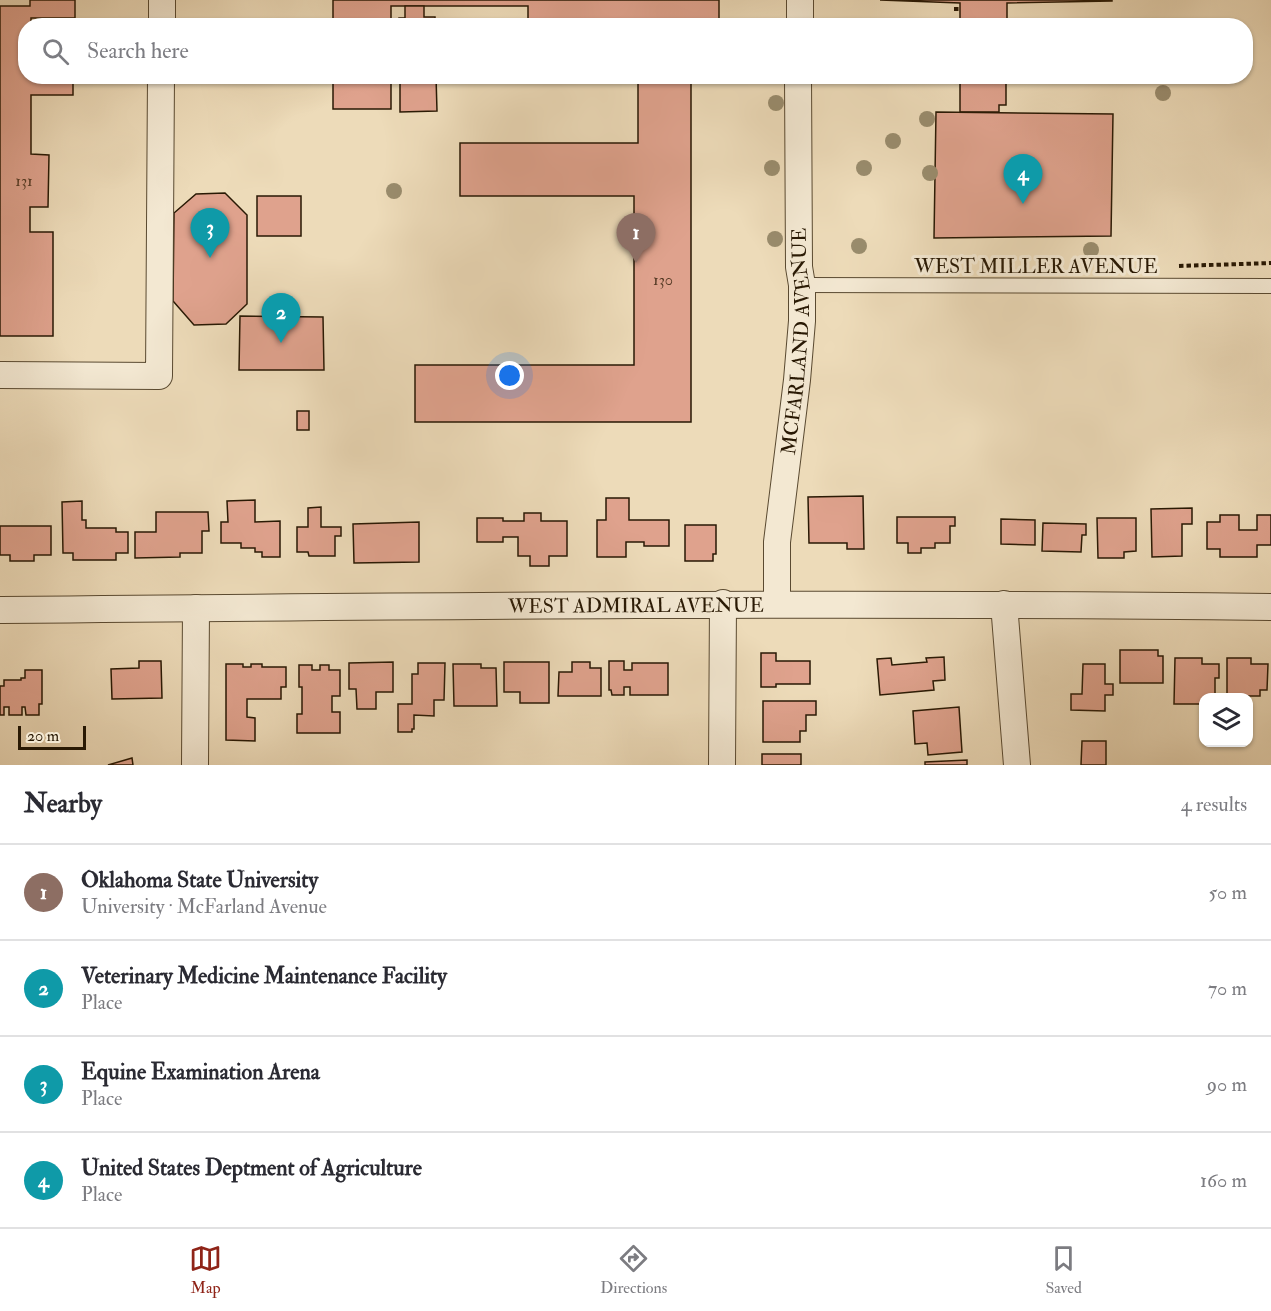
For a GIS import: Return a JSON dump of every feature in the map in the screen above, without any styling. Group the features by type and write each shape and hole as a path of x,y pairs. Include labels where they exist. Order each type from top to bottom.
{"street":[{"path":"162,0 162,18"},
{"path":"800,0 800,18"},
{"path":"0,375 159,376 161,84"},
{"name":"MCFARLAND AVENUE","path":"777,604 777,542 802,321 802,285 798,267 798,84"},
{"path":"722,765 723,603"},
{"name":"WEST ADMIRAL AVENUE","path":"0,610 723,603 1271,607"},
{"path":"1004,604 1017,765"},
{"path":"195,765 196,608"}],"lane":[{"name":"WEST MILLER AVENUE","path":"802,285 1271,286"}],"path":[{"path":"954,9 960,9"},
{"path":"1170,266 1271,264"}],"building":[{"path":"30,0 75,0 75,18 18,18 18,84 73,84 73,95 31,95 31,154 49,155 48,207 30,207 30,232 53,232 53,336 0,336 0,6 30,6"},
{"path":"333,0 719,0 719,18 528,18 528,6 391,6 391,18 333,18"},
{"path":"880,0 1112,0 1007,3 1007,18 960,18 960,3"},
{"path":"405,6 424,6 424,17 435,17 435,18 405,18"},
{"path":"333,84 391,84 391,109 333,109"},
{"path":"400,84 436,84 437,111 400,112"},
{"path":"638,84 691,84 691,422 415,422 415,365 634,365 634,196 460,196 460,143 638,143"},
{"path":"960,84 1006,84 1006,105 999,105 999,112 960,112"},
{"path":"936,112 1113,114 1111,236 934,238"},
{"path":"225,193 247,215 247,304 226,324 194,325 173,301 174,213 196,194"},
{"path":"257,196 301,196 301,236 257,236"},
{"path":"240,316 323,317 324,370 239,370"},
{"path":"297,411 309,411 309,430 297,430"},
{"path":"863,496 864,549 847,549 847,543 809,543 808,497"},
{"path":"606,498 629,498 629,520 669,520 669,546 644,546 644,542 626,542 626,557 597,557 597,520 606,520"},
{"path":"255,500 255,522 280,521 280,557 262,557 262,552 255,552 255,548 241,548 241,543 221,543 221,522 228,522 227,501"},
{"path":"82,501 82,520 86,520 86,528 116,528 116,532 128,532 128,553 116,553 116,560 73,560 73,553 63,553 62,502"},
{"path":"321,507 321,527 341,527 341,536 335,536 335,556 309,556 308,552 297,552 297,527 308,527 308,508"},
{"path":"1192,508 1192,524 1182,524 1182,556 1152,557 1151,509"},
{"path":"156,512 208,512 209,531 202,531 202,553 180,553 180,557 135,558 135,532 156,532"},
{"path":"524,513 541,513 541,521 567,521 567,556 549,556 549,566 530,566 530,556 518,556 518,537 503,537 503,542 477,542 477,518 524,521"},
{"path":"1220,515 1239,515 1239,530 1257,530 1257,515 1271,515 1271,545 1257,545 1257,557 1220,557 1220,549 1207,549 1207,522 1220,522"},
{"path":"897,517 955,517 955,526 950,526 950,543 935,543 935,548 921,548 921,553 908,553 908,543 897,543"},
{"path":"1097,518 1136,518 1136,551 1124,552 1124,558 1098,558"},
{"path":"1001,519 1035,520 1035,545 1001,544"},
{"path":"419,522 419,562 354,563 353,524"},
{"path":"1043,523 1086,524 1086,535 1082,535 1081,552 1042,551"},
{"path":"685,525 716,525 716,554 713,554 713,561 685,561"},
{"path":"0,526 51,526 51,555 34,555 34,561 10,561 10,555 0,555"},
{"path":"1120,650 1158,650 1158,656 1163,656 1163,683 1120,683"},
{"path":"761,653 776,653 776,661 810,661 810,684 776,684 776,687 761,687"},
{"path":"944,657 945,680 933,681 934,690 880,695 877,659 891,658 892,665 927,662 926,658"},
{"path":"1175,658 1202,658 1202,664 1219,664 1219,678 1215,678 1215,693 1199,693 1199,704 1174,704"},
{"path":"1227,658 1251,658 1251,664 1268,664 1267,690 1260,690 1260,696 1253,696 1253,693 1227,693"},
{"path":"139,661 161,661 162,698 112,699 111,669 139,668"},
{"path":"609,661 624,661 624,670 632,670 632,663 668,663 668,695 630,695 630,687 624,687 624,695 612,695 609,690"},
{"path":"393,662 393,692 376,692 376,709 357,709 356,689 349,689 349,663"},
{"path":"504,662 549,662 549,703 520,703 520,692 504,692"},
{"path":"572,662 590,662 590,668 601,668 601,696 558,696 559,672 572,672"},
{"path":"418,663 445,663 444,700 434,700 434,716 414,715 412,732 398,732 398,704 412,704 412,674 418,674"},
{"path":"226,664 243,664 243,667 262,664 262,667 286,667 286,687 281,687 281,699 247,699 247,717 255,718 255,741 226,740"},
{"path":"453,664 481,664 481,668 496,668 497,706 454,706"},
{"path":"1083,664 1105,664 1105,684 1113,684 1113,695 1105,695 1105,711 1071,710 1071,694 1082,694"},
{"path":"299,665 312,665 312,670 320,670 320,665 329,665 329,670 340,670 340,696 332,696 332,712 340,712 340,733 297,733 297,714 302,714"},
{"path":"25,670 42,670 42,704 39,704 39,715 26,715 25,707 22,707 22,715 9,715 9,707 4,707 4,715 0,715 0,686 4,686 4,680 25,678"},
{"path":"763,701 816,701 816,715 806,715 806,731 800,731 800,742 763,742"},
{"path":"959,707 962,752 928,755 927,743 915,744 913,711"},
{"path":"1082,741 1106,741 1106,765 1081,765"},
{"path":"762,754 801,754 801,765 762,765"},
{"path":"132,758 133,765 108,765"},
{"path":"967,760 967,765 925,765 925,762"}],"place":[{"name":"United States Deptment of Agriculture","path":"1023,204"},
{"name":"Equine Examination Arena","path":"210,258"},
{"name":"Oklahoma State University","path":"636,263"},
{"name":"Veterinary Medicine Maintenance Facility","path":"281,343"}]}
